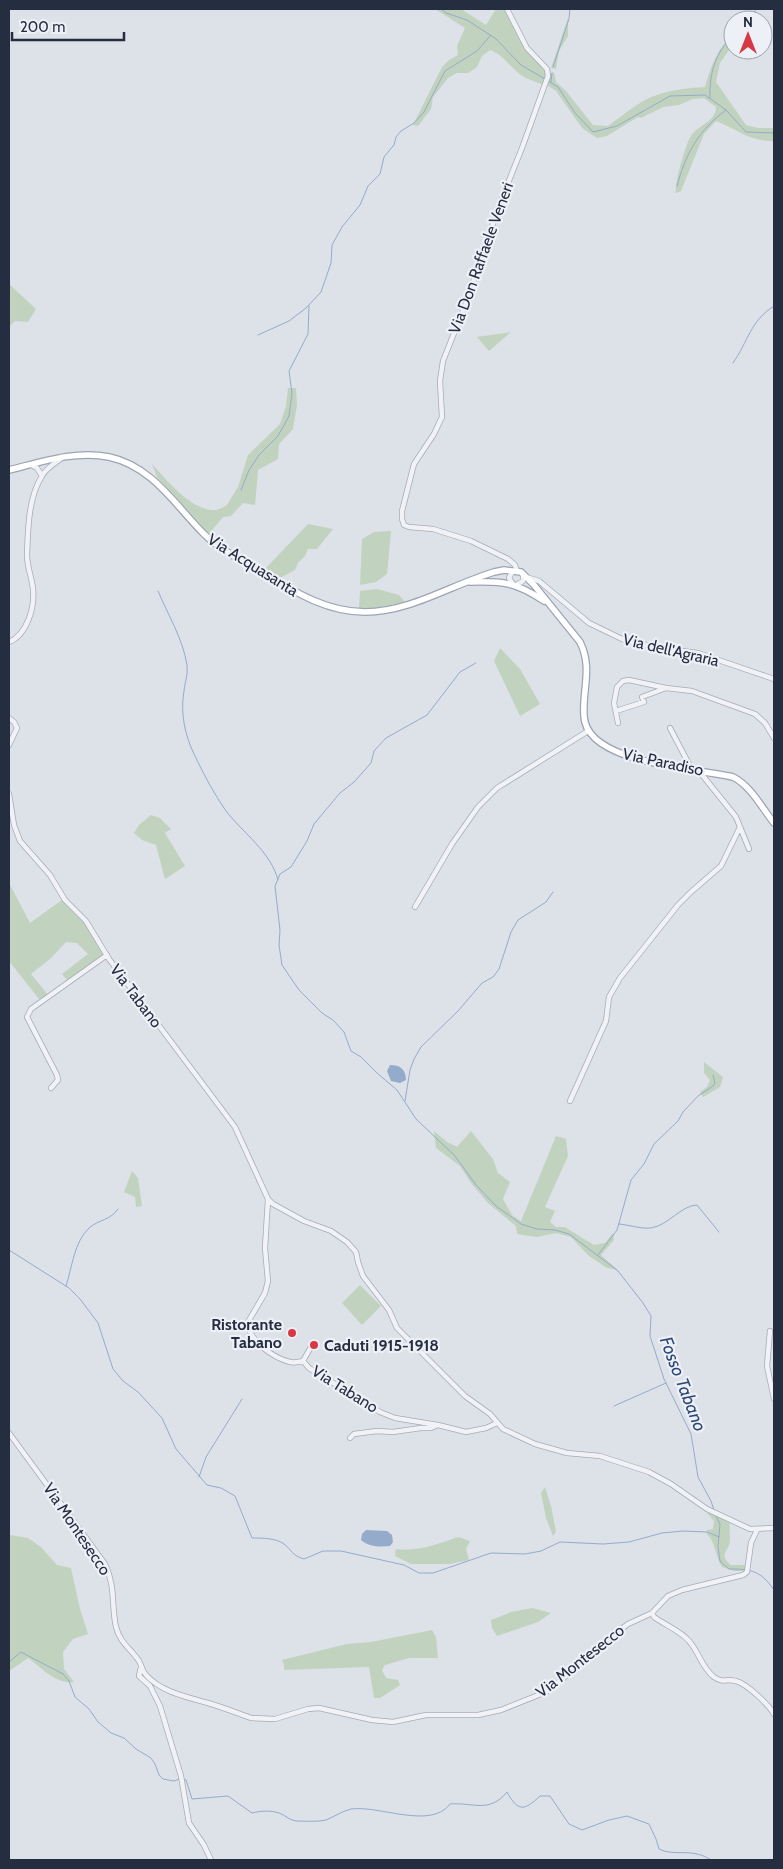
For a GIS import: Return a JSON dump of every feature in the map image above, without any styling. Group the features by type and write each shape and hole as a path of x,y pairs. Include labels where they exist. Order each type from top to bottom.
{"main road":[{"name":"Via Acquasanta","path":"9,470 62,458 90,454 123,461 139,468 152,478 211,540 303,596 344,610 364,612 383,610 409,604 494,572 516,571"},
{"path":"516,571 524,575 534,585 580,642 585,652 587,679 583,714 588,731"},
{"name":"Via Acquasanta","path":"467,582 497,581 514,584"},
{"path":"514,584 548,603"},
{"name":"Via Paradiso","path":"588,731 597,741 627,757 691,768 739,780 771,814 774,824"}],"street":[{"name":"Via Don Raffaele Veneri","path":"506,9 521,39 547,70 548,76 443,361 440,381 442,417 434,434 411,470 402,516 404,525 409,528 433,528 471,541 508,559 515,565 516,571"},
{"path":"43,473 62,458"},
{"path":"9,642 21,634 26,626 33,602 27,556 31,504 43,473 44,462"},
{"path":"31,465 43,473"},
{"path":"516,571 509,578 514,584 523,581 524,575"},
{"name":"Via dell'Agraria","path":"524,575 539,581 589,623 622,639 658,648 698,653 774,679"},
{"path":"618,723 614,703 617,687 623,681 629,680 666,688 692,691 755,714 765,724 774,738"},
{"path":"616,711 644,702 642,697 666,688"},
{"path":"9,718 17,728 9,745"},
{"path":"670,728 691,768"},
{"path":"415,907 452,844 478,807 497,788 588,731"},
{"path":"699,770 729,807 740,827 748,849"},
{"name":"Via Tabano","path":"9,794 14,825 20,841 50,875 65,900 86,921 107,955 235,1127 268,1199 265,1248 268,1281 265,1293 252,1312 248,1326 250,1333 258,1343 279,1358 292,1362 303,1361 309,1368 354,1396 380,1412 395,1418 466,1432 497,1424"},
{"path":"570,1101 606,1021 609,997 620,978 678,905 721,866 740,827"},
{"path":"51,1088 58,1080 57,1074 27,1014 31,1009 107,955"},
{"path":"268,1199 273,1204 304,1221 331,1232 347,1242 356,1252 363,1276 389,1310 397,1328 466,1396 490,1414 497,1424 514,1435 535,1444 567,1453 600,1456 649,1472 671,1484 711,1512 750,1529 774,1528"},
{"path":"770,1331 767,1366 774,1399"},
{"path":"303,1361 311,1347"},
{"path":"354,1396 357,1391"},
{"path":"350,1438 351,1435 359,1433 393,1432 431,1428 438,1425"},
{"name":"Via Montesecco","path":"9,1433 105,1564 110,1574 118,1634 151,1680 184,1696 262,1720 275,1719 308,1709 319,1708 384,1722 426,1715 478,1715 501,1710 546,1692 628,1624 652,1614 672,1594 739,1577 747,1572 751,1543 757,1530"},
{"path":"652,1614 690,1642 708,1671 715,1677 722,1681 732,1680 740,1683 764,1701 774,1714"},
{"path":"141,1666 139,1676 150,1686 160,1706 181,1776 189,1823 212,1860"}],"green space":[{"path":"435,9 461,9 486,25 496,9 505,9 520,40 546,71 543,85 524,77 499,55 490,50 482,56 477,67 468,73 457,73 448,78 433,97 431,109 418,126 413,125 442,67 458,55 457,46 465,28"},
{"path":"568,18 568,36 559,51 556,69 551,68"},
{"path":"723,46 723,59 720,63 716,82 746,125 758,128 774,128 774,141 765,141 751,137 716,121 704,134 681,191 676,193 679,173 689,140 694,132 713,117 716,107 704,98 693,99 679,105 663,107 641,118 638,117 607,136 597,138 582,128 556,91 547,85 550,75 554,72 556,82 566,91 593,125 608,126 633,107 652,97 679,90 705,87 715,58"},
{"path":"9,284 36,309 28,322 15,321 9,327"},
{"path":"511,332 489,351 477,337"},
{"path":"288,388 296,388 297,405 293,429 279,444 278,459 258,470 255,505 243,503 231,516 223,517 209,534 157,477 152,464 181,494 198,506 216,510 227,505 238,487 248,455 280,424 286,406"},
{"path":"308,524 333,529 317,549 308,549 295,570 280,578 265,569"},
{"path":"391,531 387,574 376,582 360,585 362,539 374,532"},
{"path":"377,589 399,595 405,602 375,608 359,608 360,591"},
{"path":"500,648 520,669 540,704 520,716 494,661"},
{"path":"151,815 160,818 171,829 165,833 185,866 165,879 156,845 142,840 134,833 139,825"},
{"path":"9,883 30,923 62,900 86,924 104,954 68,981 62,974 88,954 77,943 66,942 51,958 31,974 48,995 39,999 9,961"},
{"path":"704,1062 723,1077 720,1087 703,1097 700,1092 707,1087 710,1080 704,1073"},
{"path":"434,1131 447,1142 457,1147 471,1131 493,1159 498,1173 510,1182 503,1199 512,1215 521,1221 556,1136 566,1139 568,1156 545,1207 555,1211 550,1222 556,1227 565,1227 594,1245 605,1243 613,1233 614,1240 601,1255 618,1270 607,1268 589,1256 571,1237 556,1233 537,1237 517,1234 516,1226 488,1203 460,1166 436,1148"},
{"path":"132,1171 138,1178 142,1206 136,1207 135,1197 124,1192"},
{"path":"360,1285 381,1306 362,1325 342,1303"},
{"path":"545,1487 556,1532 553,1536 546,1518 541,1493"},
{"path":"707,1513 713,1513 730,1522 730,1539 725,1552 725,1558 731,1565 747,1565 746,1571 734,1571 722,1567 712,1541 707,1534 707,1530 713,1529 714,1521"},
{"path":"10,1535 28,1538 41,1547 57,1565 71,1568 80,1609 88,1634 73,1639 63,1652 64,1669 74,1682 55,1678 28,1658 9,1671"},
{"path":"458,1537 470,1541 466,1549 469,1560 450,1564 411,1564 395,1556 396,1549 420,1548"},
{"path":"532,1608 551,1613 538,1622 497,1636 492,1628 491,1620 511,1612"},
{"path":"432,1630 436,1637 438,1658 409,1658 385,1665 382,1670 386,1678 398,1680 400,1685 380,1698 374,1698 369,1667 284,1670 282,1660 347,1644 371,1642"}],"water":[{"path":"390,1065 402,1068 406,1080 400,1083 391,1081 387,1071"},
{"path":"366,1530 387,1531 392,1535 393,1542 390,1546 368,1544 361,1540 362,1534"}],"waterway":[{"path":"441,9 446,13 467,20 496,39 521,65 545,79"},
{"path":"553,67 569,19 570,9"},
{"path":"258,335 289,321 306,308 321,292 331,263 332,245 342,227 360,205 368,186 380,174 384,157 394,145 396,137 401,131 414,123 424,112 445,71 477,51 491,35"},
{"path":"710,98 714,64 723,48"},
{"path":"551,82 552,73"},
{"path":"548,81 558,87 575,113 593,132 617,126 670,96 705,95 726,110 746,132 774,133"},
{"path":"677,186 694,144 708,126 726,110"},
{"path":"241,490 249,470 259,455 278,436 289,416 292,393 289,371 308,334 309,306"},
{"path":"733,363 754,325 774,306"},
{"path":"158,591 179,636 185,655 187,672 183,699 183,716 191,747 213,791 226,811 263,852 269,860 278,880"},
{"name":"Fosso Tabano","path":"476,663 460,672 427,715 386,738 374,751 371,763 354,782 340,793 314,824 307,841 291,867 280,874 275,886 282,965 299,990 344,1032 351,1051 361,1057 397,1090 416,1119 455,1156 476,1185 496,1206 521,1224 537,1229 555,1230 569,1234 618,1271 651,1316 650,1336 664,1379 691,1434 698,1477 714,1510"},
{"path":"405,1101 410,1070 421,1047 458,1011 482,983 493,977 499,969 511,932 518,920 546,902 553,892"},
{"path":"598,1255 617,1230 631,1180 644,1164 654,1144 678,1121 683,1112 698,1096 713,1086 715,1083 713,1075"},
{"path":"619,1224 651,1228 685,1209 697,1205 719,1232"},
{"path":"66,1286 74,1256 84,1234 93,1225 112,1215 118,1209"},
{"path":"9,1250 69,1288 80,1299 98,1323 113,1369 162,1418 176,1449 207,1485 221,1488 235,1496 252,1538 281,1542 294,1554 304,1559 323,1551 341,1551 404,1565 419,1573 433,1573 491,1553 525,1554 541,1551 560,1542 603,1544 629,1542 662,1533 683,1531 707,1532 719,1537"},
{"path":"614,1406 666,1383"},
{"path":"199,1477 206,1457 242,1399"},
{"name":"Fosso Tabano","path":"715,1514 720,1524 718,1547 720,1561 729,1569 755,1572 765,1579 774,1590"},
{"path":"9,1662 21,1652 63,1674 69,1681 75,1697 89,1709 98,1722 111,1733 124,1738 136,1749 151,1758 163,1779 174,1781 180,1779"},
{"path":"184,1780 186,1780 192,1799 228,1796 252,1813 276,1812 296,1821 326,1820 351,1809 376,1810 404,1815 430,1815 441,1812 450,1804 487,1805 494,1803 507,1792 518,1806 525,1807 540,1796 550,1796 569,1824 582,1830 609,1820 627,1816 649,1824 659,1849 697,1854 711,1860"}],"place":[{"name":"Ristorante Tabano","path":"292,1333"},
{"name":"Caduti 1915-1918","path":"314,1345"}]}
